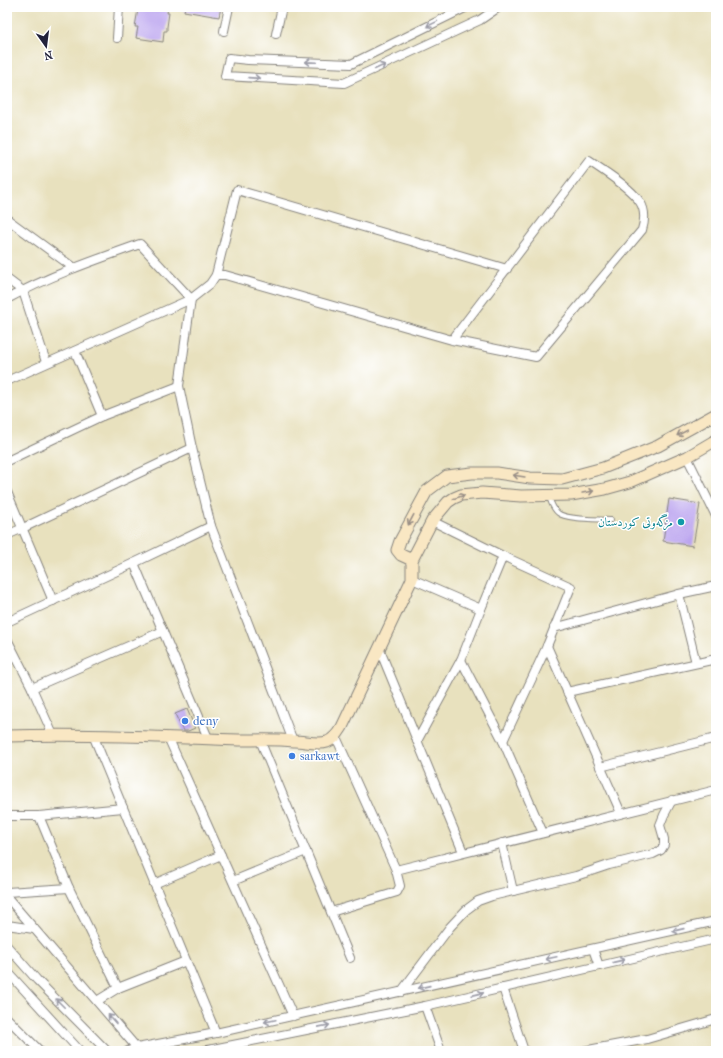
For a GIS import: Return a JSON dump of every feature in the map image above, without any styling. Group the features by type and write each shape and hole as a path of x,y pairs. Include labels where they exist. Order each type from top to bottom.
{"street":[{"path":"117,38 119,7"},
{"path":"224,31 229,7"},
{"path":"276,34 282,7"},
{"path":"467,7 351,64 229,58 225,76 344,84 480,20 499,7"},
{"path":"216,275 225,275 452,340 536,357 642,230 645,217 640,202 622,185 590,161 452,340"},
{"path":"7,381 46,362 75,351 192,298 210,284 216,275 237,190 507,269"},
{"path":"7,219 74,268"},
{"path":"7,299 74,268 140,244 192,298"},
{"path":"7,279 23,291 46,362"},
{"path":"192,298 179,386 192,448 211,526 293,741"},
{"path":"75,351 102,416"},
{"path":"7,461 102,416 179,386"},
{"path":"412,560 401,555 397,550 400,541 426,491 447,476 472,473 497,473 530,478 562,479 603,468 658,446 716,414"},
{"path":"7,736 93,735 327,742 336,737 342,727 412,579 412,560 432,521 448,502 461,495 482,493 521,496 549,496 571,495 605,489 630,482 687,457 716,440"},
{"path":"7,535 192,448"},
{"path":"687,457 716,516"},
{"path":"548,478 549,496"},
{"path":"7,492 53,601"},
{"path":"432,521 503,556 571,586 547,646 503,742"},
{"path":"7,622 211,526"},
{"path":"418,741 461,660 503,556"},
{"path":"134,563 208,738"},
{"path":"412,579 481,609"},
{"path":"554,628 679,594 716,586"},
{"path":"679,594 696,663"},
{"path":"32,688 163,631"},
{"path":"7,639 32,688 53,735"},
{"path":"547,646 566,692 621,813"},
{"path":"379,648 464,852"},
{"path":"566,692 716,659"},
{"path":"461,660 503,742 543,833"},
{"path":"93,735 216,1033"},
{"path":"168,737 293,1016"},
{"path":"331,912 397,892 400,886 396,870 336,737"},
{"path":"600,766 716,738"},
{"path":"260,740 350,958"},
{"path":"396,870 716,790"},
{"path":"401,992 450,928 466,910 478,901 576,876 609,865 653,854 661,850 664,845 664,839 660,825 672,800"},
{"path":"7,816 39,816 123,808"},
{"path":"39,816 69,888 118,988"},
{"path":"502,843 513,891"},
{"path":"233,881 306,851"},
{"path":"154,884 221,855"},
{"path":"7,892 69,888"},
{"path":"7,897 137,1048"},
{"path":"128,1051 293,1016 716,921"},
{"path":"7,925 34,929"},
{"path":"203,1051 426,1006 716,939"},
{"path":"7,946 37,980 107,1051"},
{"path":"593,949 598,966"},
{"path":"97,1001 118,988 186,960"},
{"path":"7,971 80,1051"},
{"path":"503,988 524,1051"},
{"path":"426,1006 441,1051"},
{"path":"7,1018 40,1051"},
{"path":"583,1051 647,1039 716,1019"},
{"path":"256,1024 260,1039"}],"lane":[{"path":"549,496 553,508 563,516 611,520"}],"building":[{"path":"141,7 168,7 167,13 169,13 167,31 164,31 163,42 136,38 138,27 135,27 138,9"},
{"path":"185,7 221,7 219,17 184,11"},
{"name":"مزگەوتی کوردستان","path":"669,499 700,504 693,546 663,541"},
{"name":"deny","path":"187,709 195,728 188,731 183,731 175,714"}],"place":[{"name":"مزگەوتی کوردستان","path":"681,522"},
{"name":"deny","path":"185,721"},
{"name":"sarkawt","path":"292,756"}]}
